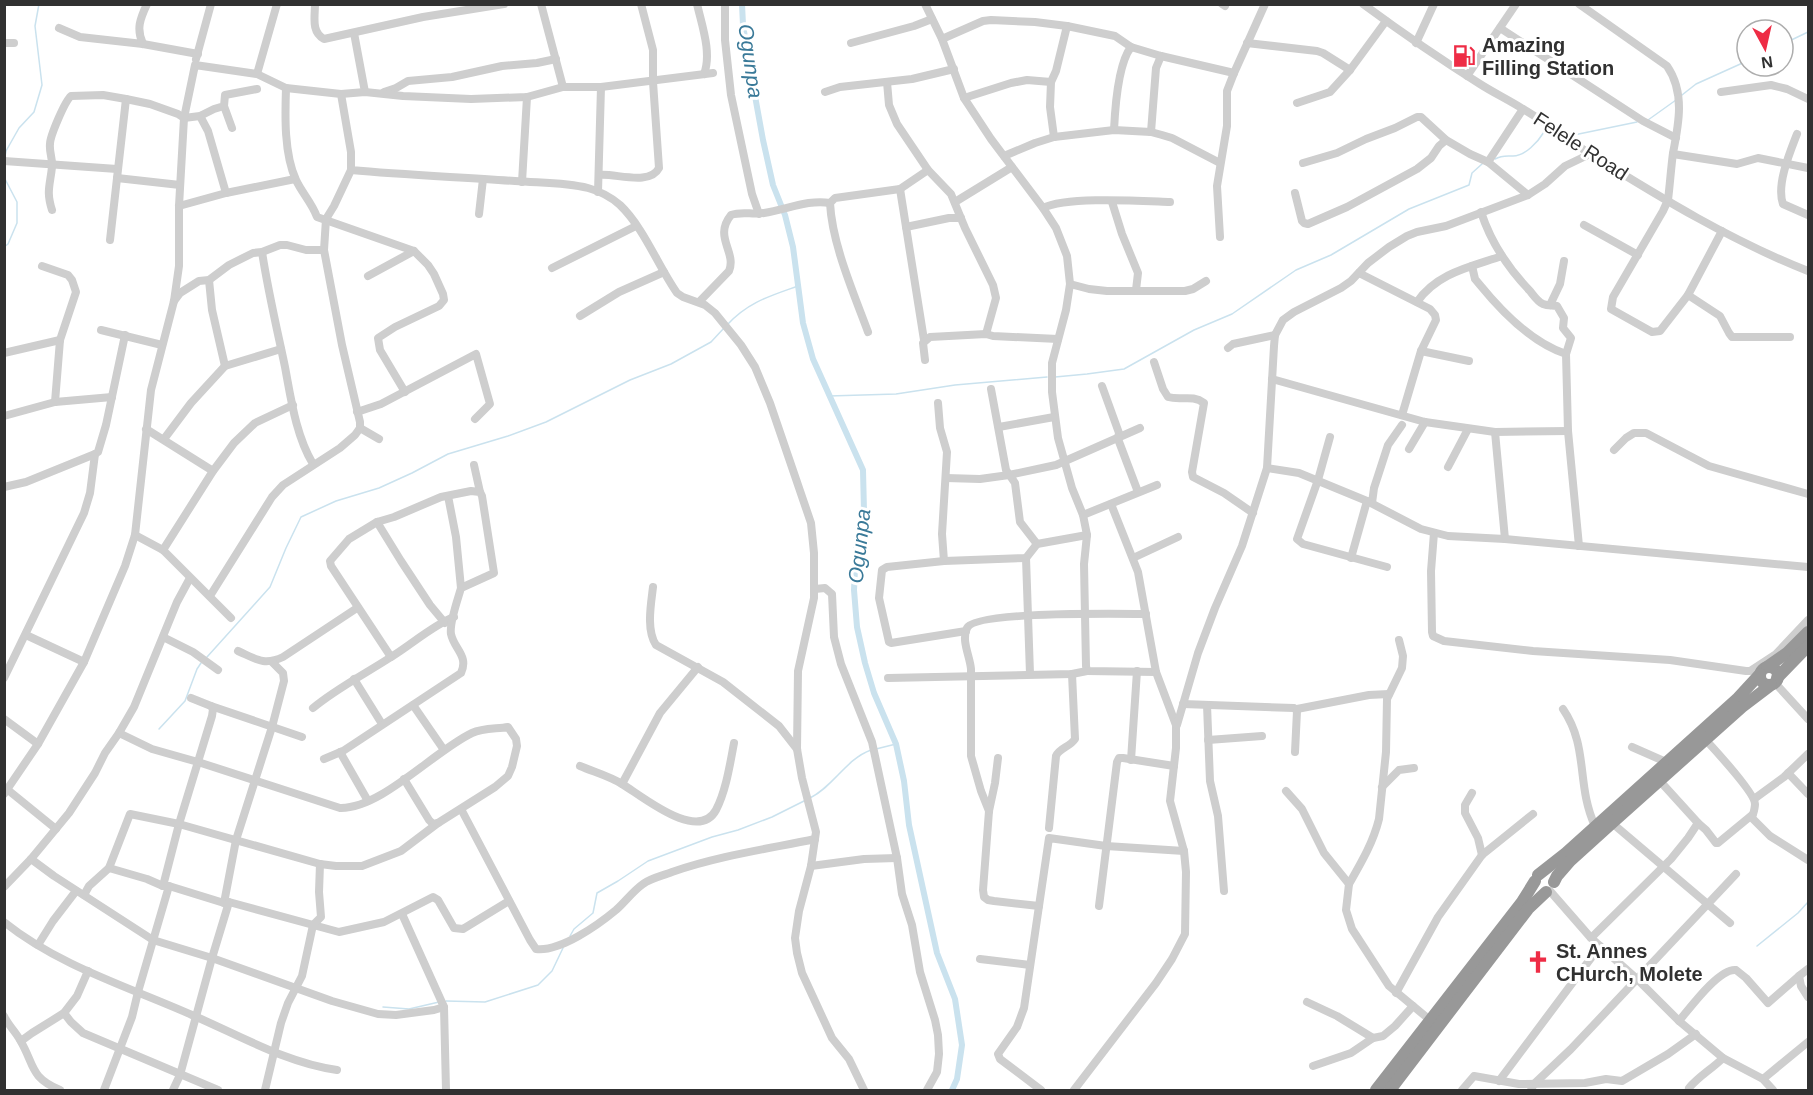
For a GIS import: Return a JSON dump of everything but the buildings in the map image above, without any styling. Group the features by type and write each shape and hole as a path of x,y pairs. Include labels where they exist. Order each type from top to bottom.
{"highway":[{"path":"1376,1090 1522,902 1536,878 1737,699 1763,671 1809,632"},
{"path":"1390,1090 1528,909 1550,888 1566,866 1705,739 1775,682 1809,646"},
{"path":"1763,671 1761,682 1766,685 1775,682"},
{"path":"1536,878 1545,873 1549,874 1550,888"}],"street":[{"path":"143,44 138,27 147,4"},
{"path":"56,829 6,792 38,744 84,662 125,566 135,535 151,390 174,301 180,254 179,206 184,118 211,4"},
{"path":"257,74 277,4"},
{"path":"315,4 314,24 319,37 324,39 458,8 504,4"},
{"path":"541,4 563,87"},
{"path":"598,175 636,178 651,176 657,173 659,168 653,50 641,4"},
{"path":"697,4 705,48 704,74"},
{"path":"725,4 725,40 731,95 753,194 761,213"},
{"path":"925,4 942,39 964,98 1043,208 1063,242 1067,256 1070,284 1052,372 1052,392 1054,417 1064,461 1083,515 1087,535 1084,564 1087,672"},
{"path":"1220,237 1217,186 1227,126 1227,91 1265,4"},
{"name":"Felele Road","path":"1363,4 1416,43 1523,109 1590,154 1722,231 1765,253 1809,271"},
{"path":"1416,43 1434,4"},
{"path":"1467,76 1516,4"},
{"path":"1585,6 1667,66 1674,76 1678,93 1679,110 1668,200 1613,297 1611,309 1657,333 1688,295 1722,231"},
{"path":"851,43 932,19"},
{"path":"942,39 982,21 991,20 1005,19 1067,26 1115,36 1131,47 1161,56 1234,73"},
{"path":"1297,103 1330,92 1350,70 1386,21"},
{"path":"1054,137 1050,107 1051,82 1067,26"},
{"path":"59,28 80,36 198,54"},
{"path":"1500,28 1642,121 1676,138"},
{"path":"354,33 365,92"},
{"path":"1247,43 1317,51 1350,70"},
{"path":"1114,130 1117,91 1126,56 1131,47"},
{"path":"1151,132 1155,72 1161,56"},
{"path":"379,93 396,88 408,81 452,77 502,66 556,59"},
{"path":"195,65 257,74 286,88 341,94 365,92 471,99 527,98 563,87 601,87 713,73"},
{"path":"825,92 840,87 912,79 954,69"},
{"path":"964,98 1027,80 1051,82"},
{"path":"886,82 889,105 897,124 928,170 951,194 995,291 996,297 986,334"},
{"path":"1721,92 1771,85 1809,99"},
{"path":"598,192 601,87"},
{"path":"286,88 286,135 296,179 317,217 414,251 434,274 444,298 439,306 395,327 378,338 380,350 405,392"},
{"path":"232,128 224,106 225,95 257,89"},
{"path":"210,596 265,506 283,485 340,448 360,428 324,250 326,219 351,170 351,152 341,94"},
{"path":"52,210 48,192 53,164 50,139 68,98 74,95 95,95 126,99 150,104 184,118 200,116 224,106"},
{"path":"522,182 527,98"},
{"path":"110,240 126,99"},
{"path":"1488,162 1523,109"},
{"path":"200,116 208,131 226,193"},
{"path":"1303,163 1337,153 1421,117 1446,140 1488,162 1528,195"},
{"path":"1004,156 1054,137 1114,130 1151,132 1172,138 1220,163"},
{"path":"1797,134 1786,163 1780,198 1783,204 1809,215"},
{"path":"1295,193 1302,221 1308,224 1347,207 1417,169 1431,158 1446,140"},
{"path":"1074,1090 1156,983 1181,945 1185,934 1184,851 1170,801 1176,725 1198,653 1242,546 1267,468 1275,335 1283,320 1341,288 1389,247 1407,236 1446,226 1528,195 1545,184 1565,166 1590,154"},
{"path":"1673,154 1732,164 1758,158 1809,168"},
{"path":"4,161 53,164 180,185"},
{"path":"955,202 1012,167"},
{"path":"351,170 422,177 577,186 598,192 619,205 636,226 677,293 699,302 715,313 741,345 755,367 771,403 811,523 814,553 812,615 798,671 797,749 816,832 795,938 800,965 832,1038 849,1059 864,1090"},
{"path":"830,203 835,198 900,189 928,170"},
{"path":"179,206 226,193 296,179"},
{"path":"479,214 483,179"},
{"path":"900,189 924,340 925,360"},
{"path":"699,302 729,271 731,266 724,237 731,215 761,213 819,202 830,203"},
{"path":"1112,202 1138,273 1136,290"},
{"path":"1043,208 1069,203 1170,202"},
{"path":"830,203 834,229 849,280 868,332"},
{"path":"1481,212 1490,236 1502,256 1540,302 1557,306 1564,318 1563,328 1571,338 1566,354 1568,431 1579,546"},
{"path":"906,227 948,218 961,218"},
{"path":"1584,225 1638,255"},
{"path":"552,268 636,226"},
{"path":"174,301 180,293 199,281 209,280 230,265 253,253 280,245 306,250 324,250"},
{"path":"368,276 414,251"},
{"path":"262,252 266,281 293,405 304,446 313,464"},
{"path":"1417,302 1429,287 1442,278 1502,256"},
{"path":"1550,306 1560,284 1564,261"},
{"path":"42,266 68,275 76,292 60,340 55,402"},
{"path":"1472,266 1475,279 1510,316 1534,338 1566,354"},
{"path":"580,316 619,292 664,272"},
{"path":"1351,558 1388,445 1402,420 1421,351 1436,320 1430,309 1359,273"},
{"path":"209,280 212,310 225,366"},
{"path":"1070,284 1098,290 1185,291 1196,288 1206,281"},
{"path":"1688,295 1720,316 1732,337 1790,337"},
{"path":"101,330 162,345"},
{"path":"924,340 930,337 986,334 1058,339"},
{"path":"4,488 27,482 98,452 125,335"},
{"path":"1228,348 1233,344 1275,335"},
{"path":"4,353 60,340"},
{"path":"164,439 184,411 225,366 281,349"},
{"path":"1421,351 1469,361"},
{"path":"357,412 381,404 476,354 490,404 475,419"},
{"path":"1154,362 1168,397 1175,399 1189,397 1204,403 1193,477 1224,493 1253,513"},
{"path":"1272,379 1402,420 1495,432 1568,431"},
{"path":"1102,386 1119,433 1118,439 1138,492"},
{"path":"991,389 1006,470 1015,483 1020,522 1037,544"},
{"path":"4,416 55,402 112,397"},
{"path":"938,403 940,428 947,452 942,534 944,561"},
{"path":"163,550 213,471 234,443 255,423 293,405"},
{"path":"999,427 1054,417"},
{"path":"1409,449 1425,422"},
{"path":"360,428 379,439"},
{"path":"946,478 974,479 1009,475 1056,465 1140,428"},
{"path":"146,429 213,471"},
{"path":"1448,467 1468,429"},
{"path":"1495,432 1505,539"},
{"path":"1614,450 1626,438 1634,434 1646,433 1709,466 1809,494"},
{"path":"1330,437 1318,480 1297,539 1303,544 1386,567"},
{"path":"4,678 88,505 95,454"},
{"path":"461,588 494,573 482,496 474,465"},
{"path":"1267,468 1289,471 1318,480 1434,533 1809,567"},
{"path":"1083,515 1156,485"},
{"path":"391,657 357,608 330,561 349,540 377,522 441,497 471,491 480,492"},
{"path":"324,759 340,752 454,679 464,668 462,655 451,636 461,588 456,537 448,496"},
{"path":"1111,504 1138,572 1156,672 1176,725"},
{"path":"377,522 401,561 443,621 451,628"},
{"path":"1434,533 1431,571 1432,632 1434,636 1444,641 1533,651 1670,660 1746,671 1776,654 1809,620"},
{"path":"135,535 163,550 231,618"},
{"path":"1030,674 1026,558 1037,544 1087,535"},
{"path":"1133,558 1178,537"},
{"path":"966,631 891,644 888,640 879,598 882,570 893,566 944,561 1026,558"},
{"path":"4,887 31,859 69,813 95,773 134,707 177,602 190,578"},
{"path":"653,587 650,613 654,641 662,648 723,682 778,726 797,749"},
{"path":"814,589 825,588 832,594 834,637 841,664 873,742 897,858 902,894 909,915 920,972 938,1035 937,1072 927,1090"},
{"path":"238,651 272,662 357,608"},
{"path":"989,811 971,756 970,659 966,646 966,631 970,624 981,620 1028,616 1146,614"},
{"path":"313,708 332,692 391,657 443,621 454,617"},
{"path":"26,635 84,662"},
{"path":"163,637 193,652 218,670"},
{"path":"1399,640 1403,656 1402,668 1389,694 1387,704 1386,752 1376,829 1364,859 1349,884 1346,910 1352,929 1383,978 1396,993 1430,1020"},
{"path":"172,1090 180,1075 227,902 236,840 272,727 284,681 283,673 272,662"},
{"path":"622,784 660,713 698,667"},
{"path":"1131,760 1137,671"},
{"path":"888,678 1156,672"},
{"path":"1049,828 1056,756 1075,739 1072,674"},
{"path":"354,679 382,724"},
{"path":"1775,682 1809,719"},
{"path":"1183,704 1297,709 1369,695 1389,694"},
{"path":"191,698 302,737"},
{"path":"413,705 444,750"},
{"path":"1208,705 1210,781 1218,816 1224,891"},
{"path":"104,1090 132,1017 166,886 178,824 212,717 211,706"},
{"path":"1563,708 1576,731 1584,793 1595,826"},
{"path":"1295,752 1297,709"},
{"path":"4,719 38,744"},
{"path":"38,945 80,893 109,868 130,814 178,824 320,864 362,866 401,851 438,823 495,787 508,776 516,751 516,739 508,727 472,733 368,801 348,808 340,808 142,746 119,733"},
{"path":"1208,740 1262,736"},
{"path":"1659,780 1716,843 1752,815 1754,800 1738,777 1705,739"},
{"path":"579,766 622,784 679,819 702,822 715,813 728,776 734,743"},
{"path":"1632,747 1666,762"},
{"path":"340,752 368,801"},
{"path":"1754,800 1809,754"},
{"path":"998,758 989,811 984,897 994,901 1039,906"},
{"path":"1099,906 1119,758 1174,766"},
{"path":"1382,787 1399,770 1414,768"},
{"path":"1788,773 1809,794"},
{"path":"404,779 429,820 433,824 438,823"},
{"path":"1286,791 1302,809 1324,853 1349,884"},
{"path":"1472,793 1465,805 1465,813 1481,845 1482,855"},
{"path":"461,809 536,949 545,950 597,924 616,910 642,885 653,879 711,861 815,839"},
{"path":"1396,993 1438,917 1482,855 1533,814"},
{"path":"1752,815 1752,818 1770,836 1809,861"},
{"path":"1612,823 1730,923"},
{"path":"1591,938 1664,866 1689,838 1698,823"},
{"path":"1041,1090 1000,1059 998,1054 1017,1027 1024,1008 1049,838 1106,846 1184,851"},
{"path":"811,866 864,859 897,858"},
{"path":"31,859 153,940 212,958 332,1001 378,1014 396,1015 444,1007"},
{"path":"265,1090 273,1051 288,1003 297,989 305,967 313,926 321,917 320,864"},
{"path":"109,868 166,886 339,932 384,922 433,897 438,900 454,928 463,929 509,901"},
{"path":"1532,1087 1571,1049 1736,874"},
{"path":"1550,888 1591,938 1679,1021 1723,1058 1763,1078 1773,1090"},
{"path":"402,914 444,1007 446,1090"},
{"path":"4,922 23,937 88,971 273,1051 317,1066 337,1070"},
{"path":"1499,1081 1600,946"},
{"path":"980,959 1030,965"},
{"path":"1679,1021 1727,971 1736,970 1768,1003 1809,969"},
{"path":"21,1041 64,1013 76,996 88,971"},
{"path":"1799,976 1801,986 1809,997"},
{"path":"1306,1002 1337,1016 1373,1038"},
{"path":"1312,1066 1351,1053 1373,1038 1383,1036 1413,1006"},
{"path":"64,1013 83,1033 218,1090"},
{"path":"5,1020 21,1041 34,1073 50,1086 60,1090"},
{"path":"1462,1090 1474,1076 1532,1087 1606,1079 1622,1081 1668,1054 1696,1034"},
{"path":"1763,1078 1809,1042"},
{"path":"1689,1088 1695,1080 1723,1058"},
{"path":"1622,1081 1625,1084 1622,1090"}],"waterway":[{"path":"5,156 19,128 34,112 42,85 35,26 39,4"},
{"name":"Ogunpa","path":"742,4 743,25 763,140 773,185 785,215 793,247 803,323 813,359 863,470 864,511 856,548 854,590 857,627 874,693 896,744 904,781 909,825 937,953 955,999 962,1045 957,1079 952,1090"},
{"path":"1795,38 1808,32"},
{"path":"1682,95 1696,84 1735,66"},
{"path":"1648,120 1676,100"},
{"path":"1569,136 1637,122"},
{"path":"1495,159 1522,154 1535,144 1544,132 1550,131"},
{"path":"4,247 8,244 17,223 17,202 5,179 5,164"},
{"path":"1055,377 1124,369 1194,330 1232,314 1296,270 1331,255 1409,209 1469,185 1472,173 1482,164"},
{"path":"727,325 751,305 798,286"},
{"path":"207,657 270,587 301,517 336,501 379,488 448,454 546,422 630,380 671,364 711,342 724,328"},
{"path":"829,396 896,394 955,385 1047,377"},
{"path":"159,729 185,701 201,663"},
{"path":"876,749 896,744"},
{"path":"810,798 826,787 854,760 871,750"},
{"path":"570,936 574,929 593,913 597,893 648,861 772,817 806,800"},
{"path":"1757,946 1808,902"},
{"path":"446,1001 485,1002 538,985 552,971 563,948"},
{"path":"383,1007 409,1009 439,1002"}],"place":[{"name":"Amazing Filling Station","path":"1464,56"},
{"name":"St. Annes CHurch, Molete","path":"1538,962"}]}
